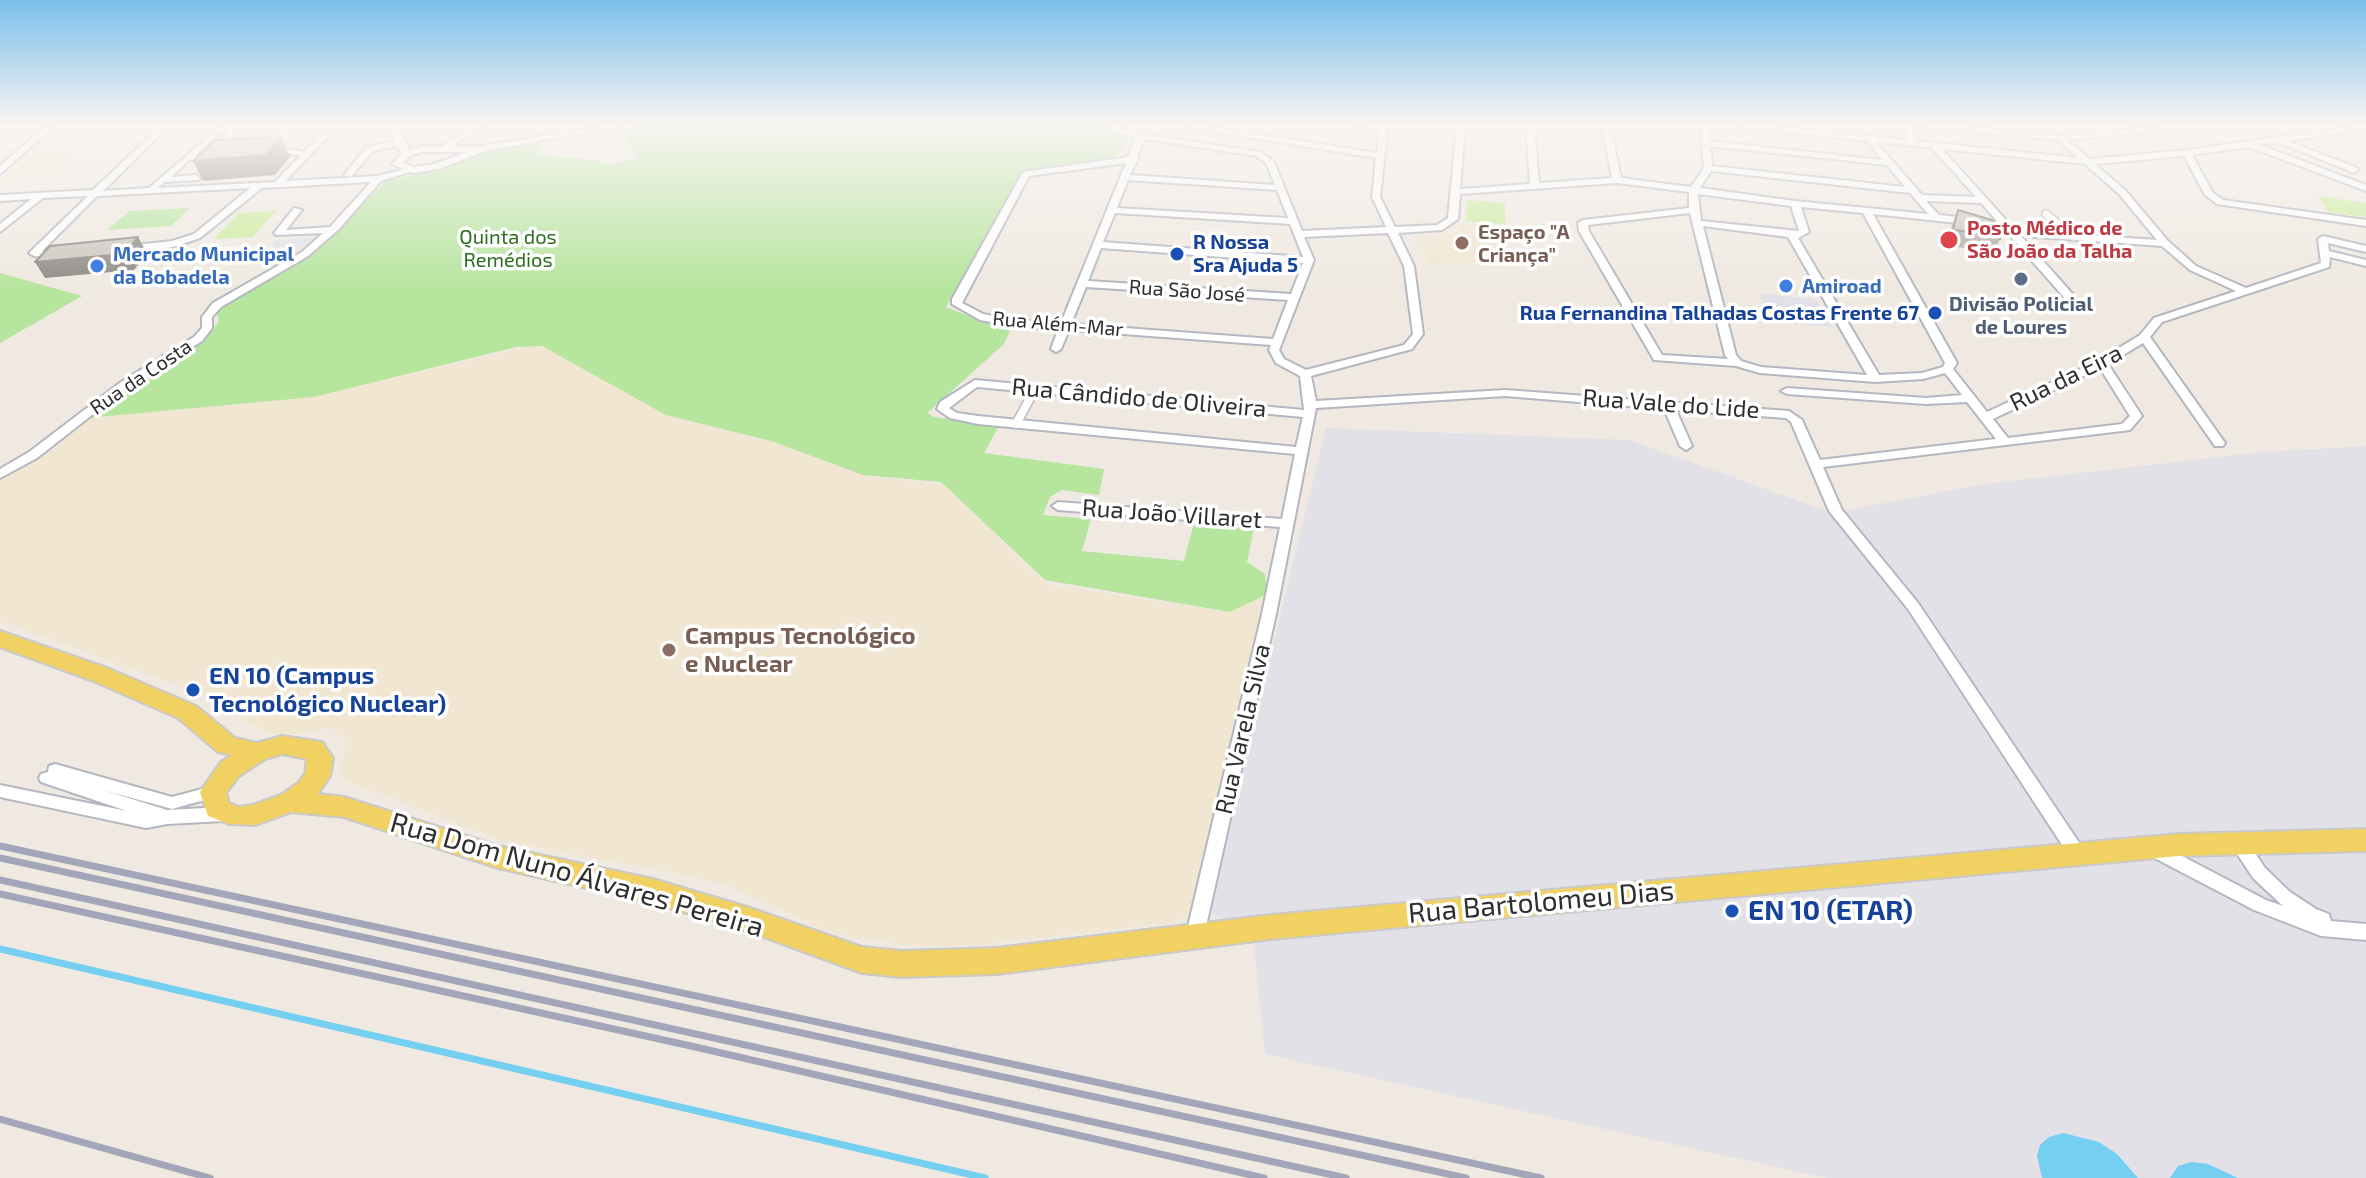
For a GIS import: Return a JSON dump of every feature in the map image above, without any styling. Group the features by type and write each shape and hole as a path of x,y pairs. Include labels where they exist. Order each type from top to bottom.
{"main road":[{"path":"0,639 99,674 187,712 228,757"},
{"path":"282,745 313,749 320,758 317,776 290,802 255,815 219,803 228,757 282,745"},
{"path":"317,776 344,807"},
{"name":"Rua Dom Nuno Álvares Pereira","path":"290,802 344,807 498,857 653,891 734,915 862,960 950,965 1094,950 1195,935"},
{"name":"Rua Bartolomeu Dias","path":"1195,935 2238,841 2366,840"}],"street":[{"path":"72,254 43,256 34,253 108,180"},
{"path":"153,188 162,180"},
{"path":"279,183 282,180"},
{"path":"0,198 341,180"},
{"name":"Rua da Costa","path":"0,474 33,455 125,384 198,339 207,328 207,317 217,305 305,254 380,180"},
{"name":"Rua Além-Mar","path":"1023,180 957,299 962,309 980,317 1012,323 1275,342"},
{"path":"1056,349 1124,180"},
{"path":"1167,180 1281,188"},
{"path":"1278,180 1309,260 1275,342 1280,361 1305,374 1408,347 1418,334 1409,266 1376,197 1377,180"},
{"path":"1299,234 1439,228 1453,219 1458,180"},
{"path":"1535,180 1535,186"},
{"path":"1457,192 1617,180 1795,204 1967,221 2012,233 2165,243"},
{"path":"1701,180 1693,192 1694,210 1731,355 1737,363"},
{"path":"1801,180 1983,200"},
{"path":"1904,180 1936,218"},
{"path":"1965,180 2073,301"},
{"path":"2109,180 2165,243 2193,268 2244,291"},
{"path":"2201,180 2209,195 2220,202 2366,223"},
{"path":"2345,180 2366,188"},
{"path":"93,194 153,188 261,184"},
{"path":"115,250 188,240 261,184"},
{"path":"0,229 40,196"},
{"path":"1697,223 1792,235 1804,232 1795,204"},
{"path":"297,210 279,233 331,230"},
{"path":"1112,210 1293,221"},
{"path":"1694,210 1583,223 1584,231 1658,358 1737,363 1760,370 1875,379 1923,376 1947,369 1951,363 1866,211"},
{"path":"2046,214 2074,237"},
{"path":"0,219 11,219"},
{"path":"1792,235 1875,379"},
{"path":"1098,245 1309,260"},
{"path":"2323,246 2366,249"},
{"path":"2323,246 2366,255"},
{"path":"2323,246 2366,263"},
{"name":"Rua da Eira","path":"1987,417 2102,363 2144,337 2158,320 2326,265 2323,246"},
{"name":"Rua São José","path":"1081,284 1294,297"},
{"path":"2144,337 2219,443"},
{"path":"1816,464 2126,427 2136,416 2102,363"},
{"path":"1947,369 2004,441"},
{"path":"1305,374 1310,410"},
{"name":"Rua Cândido de Oliveira","path":"1016,424 954,416 943,409 970,385 1310,410"},
{"path":"1035,389 1016,424 1300,451"},
{"path":"1787,391 1926,401 1971,398"},
{"name":"Rua Vale do Lide","path":"1310,410 1505,393 1789,415 1796,420 1836,511 1913,606 2078,855"},
{"path":"1668,404 1686,446"},
{"name":"Rua Varela Silva","path":"1195,935 1269,614 1310,410"},
{"name":"Rua João Villaret","path":"1058,506 1286,523"},
{"path":"167,817 51,774 172,803 219,803"},
{"path":"0,791 146,821 219,803"},
{"path":"2238,841 2259,873 2284,897 2310,915 2366,931"},
{"path":"2153,849 2260,905 2321,928 2366,931"}],"shaded area":[{"name":"Espaço \"A Criança\"","path":"1458,225 1505,227 1504,250 1511,259 1429,265 1415,236 1462,233"},
{"path":"317,237 281,265 258,261 273,252 275,248 271,247 275,241"},
{"path":"1760,294 1816,299 1833,327 1771,322"},
{"name":"Campus Tecnológico e Nuclear","path":"529,346 554,350 666,415 771,441 863,475 943,485 1046,584 1230,612 1268,594 1195,912 1169,923 969,946 909,946 849,936 822,929 733,888 697,877 502,841 347,781 340,769 346,742 330,727 304,734 268,734 211,697 0,621 0,477 87,418 314,397"},
{"path":"1326,428 1629,440 1832,513 1985,484 2263,452 2366,446 2366,1178 1827,1178 1265,1054 1254,943 1208,910"}],"green space":[{"name":"Quinta dos Remédios","path":"1017,180 946,307 989,324 1011,328 1004,344 927,413 934,417 999,426 984,453 1104,469 1099,495 1062,490 1050,497 1043,515 1091,519 1082,551 1184,561 1194,523 1254,528 1247,562 1265,574 1268,594 1230,612 1045,580 941,482 863,475 771,441 666,415 542,346 516,347 314,397 87,418 196,345 214,329 219,320 216,312 222,305 308,256 386,181"},
{"path":"2318,196 2366,203 2366,217 2328,212"},
{"path":"1467,200 1505,203 1505,224 1466,221"},
{"path":"190,208 171,226 107,230 129,211"},
{"path":"276,211 253,237 214,239 239,213"},
{"path":"0,273 82,296 0,343"}],"water":[{"path":"2063,1133 2099,1142 2117,1154 2138,1178 2042,1178 2037,1156 2040,1145 2049,1137"},
{"path":"2191,1162 2208,1164 2238,1178 2170,1178 2178,1166"}],"building":[{"path":"1958,210 1992,220 2003,229 2000,239 1982,233 1953,230"},
{"path":"138,237 124,254 35,262 50,246"}],"waterway":[{"path":"0,949 985,1178"}],"railway":[{"path":"0,846 1541,1178"},
{"path":"0,858 1466,1178"},
{"path":"0,880 1346,1178"},
{"path":"0,894 691,1046 1264,1178"},
{"path":"0,1119 210,1178"}],"place":[{"name":"Posto Médico de São João da Talha","path":"1949,240"},
{"name":"Espaço \"A Criança\"","path":"1462,243"},
{"name":"R Nossa Sra Ajuda 5","path":"1177,254"},
{"name":"Mercado Municipal da Bobadela","path":"97,266"},
{"name":"Divisão Policial de Loures","path":"2021,279"},
{"name":"Amiroad","path":"1786,286"},
{"name":"Rua Fernandina Talhadas Costas Frente 67","path":"1935,313"},
{"name":"Campus Tecnológico e Nuclear","path":"669,650"},
{"name":"EN 10 (Campus Tecnológico Nuclear)","path":"193,690"},
{"name":"EN 10 (ETAR)","path":"1732,911"}]}
